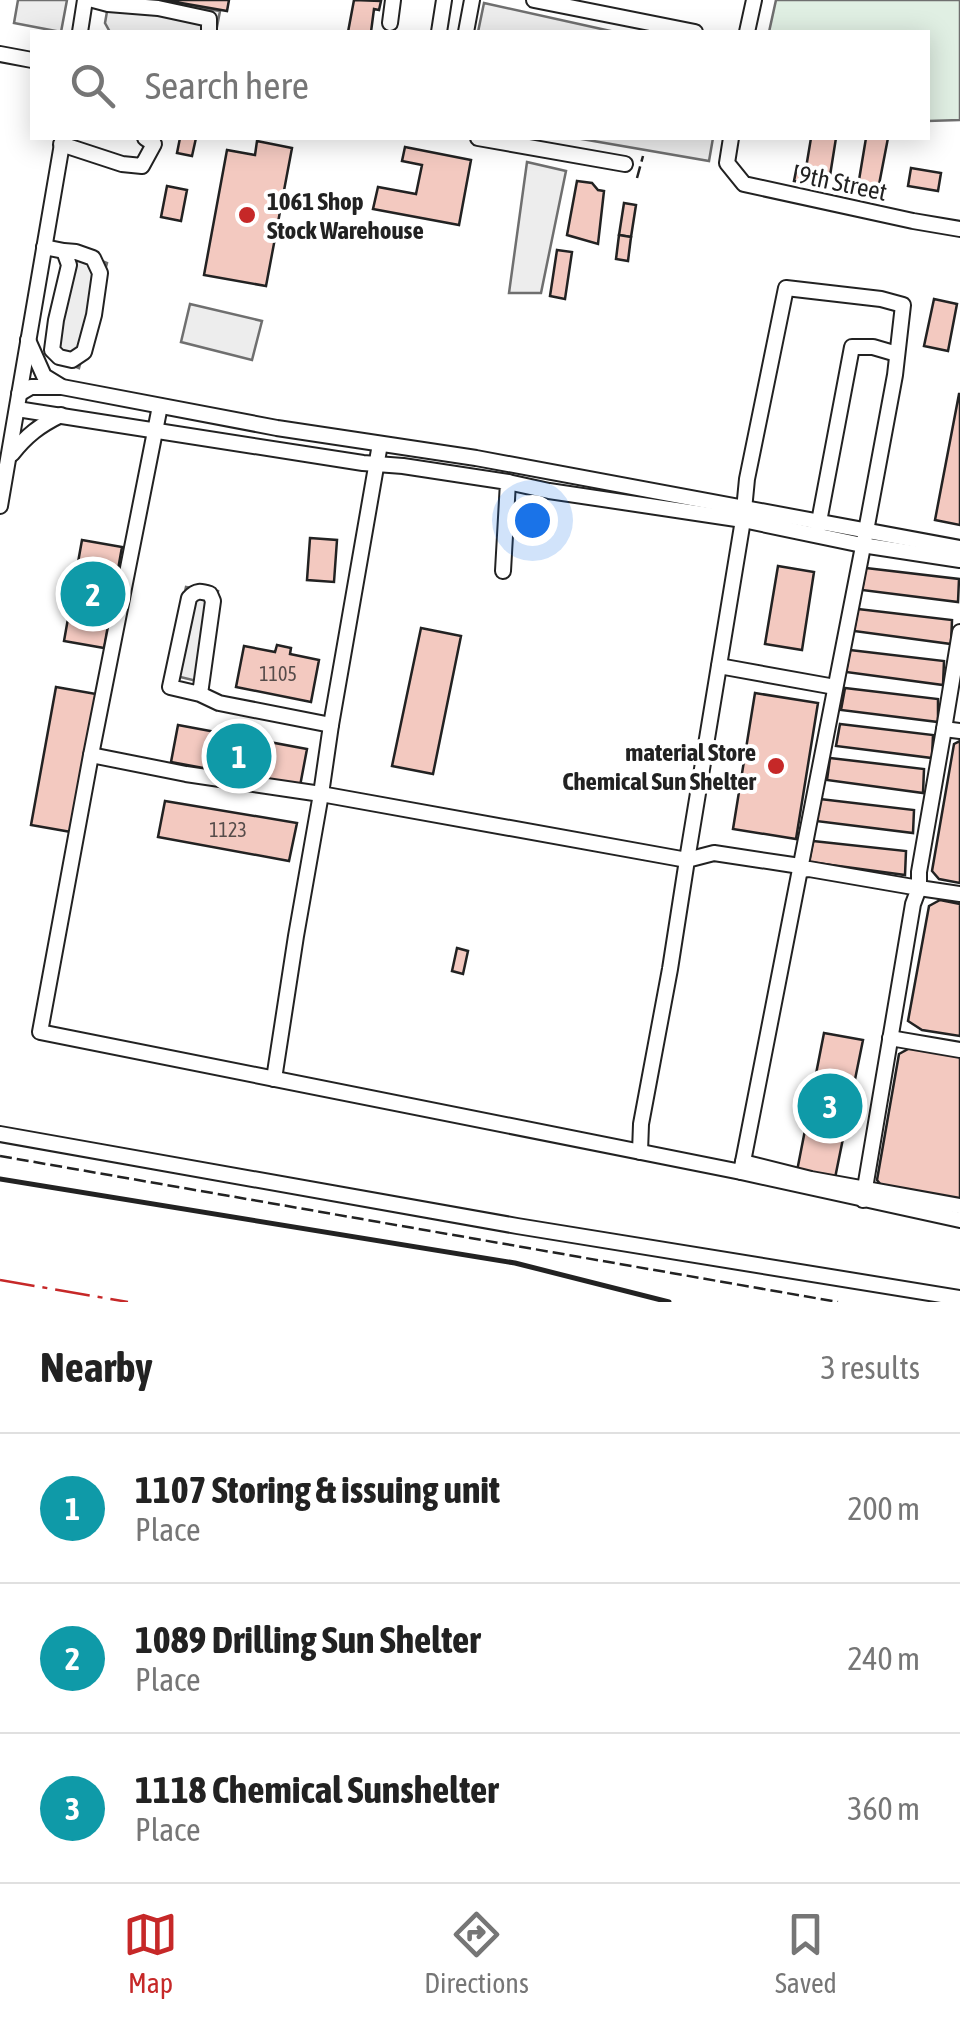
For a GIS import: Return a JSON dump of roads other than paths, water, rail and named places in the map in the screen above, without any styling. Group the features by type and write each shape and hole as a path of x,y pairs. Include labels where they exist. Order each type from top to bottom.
{"street":[{"path":"81,30 89,0 192,14 209,19 209,30"},
{"path":"390,23 393,0"},
{"path":"439,30 444,0"},
{"path":"466,30 472,0"},
{"path":"534,0 685,30"},
{"path":"747,30 754,0"},
{"path":"0,54 30,60"},
{"path":"0,506 62,141 122,164 142,166 154,144 149,140"},
{"path":"489,140 626,164"},
{"name":"9th Street","path":"731,140 728,163 744,184 960,228"},
{"path":"44,247 76,252 93,258 100,272 84,352 72,360 59,357 52,350 69,264 64,251"},
{"path":"640,1152 641,1124 670,969 747,479 786,288 882,299 903,305 897,354 742,1167"},
{"path":"28,340 44,376 62,387"},
{"path":"818,529 852,347 872,347 897,354"},
{"path":"18,402 31,387 62,387 277,428 476,458 960,560"},
{"path":"18,402 62,415 153,431 550,491 744,514"},
{"path":"160,406 90,755 40,1032 640,1152 811,1179 960,1220"},
{"path":"8,458 26,436 62,415"},
{"path":"274,1079 380,444"},
{"path":"502,571 508,482"},
{"path":"864,538 960,548"},
{"path":"200,694 213,602 210,594 201,591 189,598 170,688 200,694 218,703 331,726"},
{"path":"953,726 960,632"},
{"path":"719,666 835,687"},
{"path":"867,1194 912,904 921,882 953,726 960,667"},
{"path":"90,755 687,860 714,853 960,891"},
{"path":"893,1034 960,1047"},
{"path":"0,1134 960,1298"},
{"path":"867,1194 960,1206"}],"place":[{"name":"1061 Shop Stock Warehouse","path":"247,215"},
{"name":"1089 Drilling Sun Shelter","path":"93,594"},
{"name":"1107 Storing & issuing unit","path":"239,756"},
{"name":"material Store Chemical Sun Shelter","path":"776,766"},
{"name":"1118 Chemical Sunshelter","path":"830,1106"}]}
